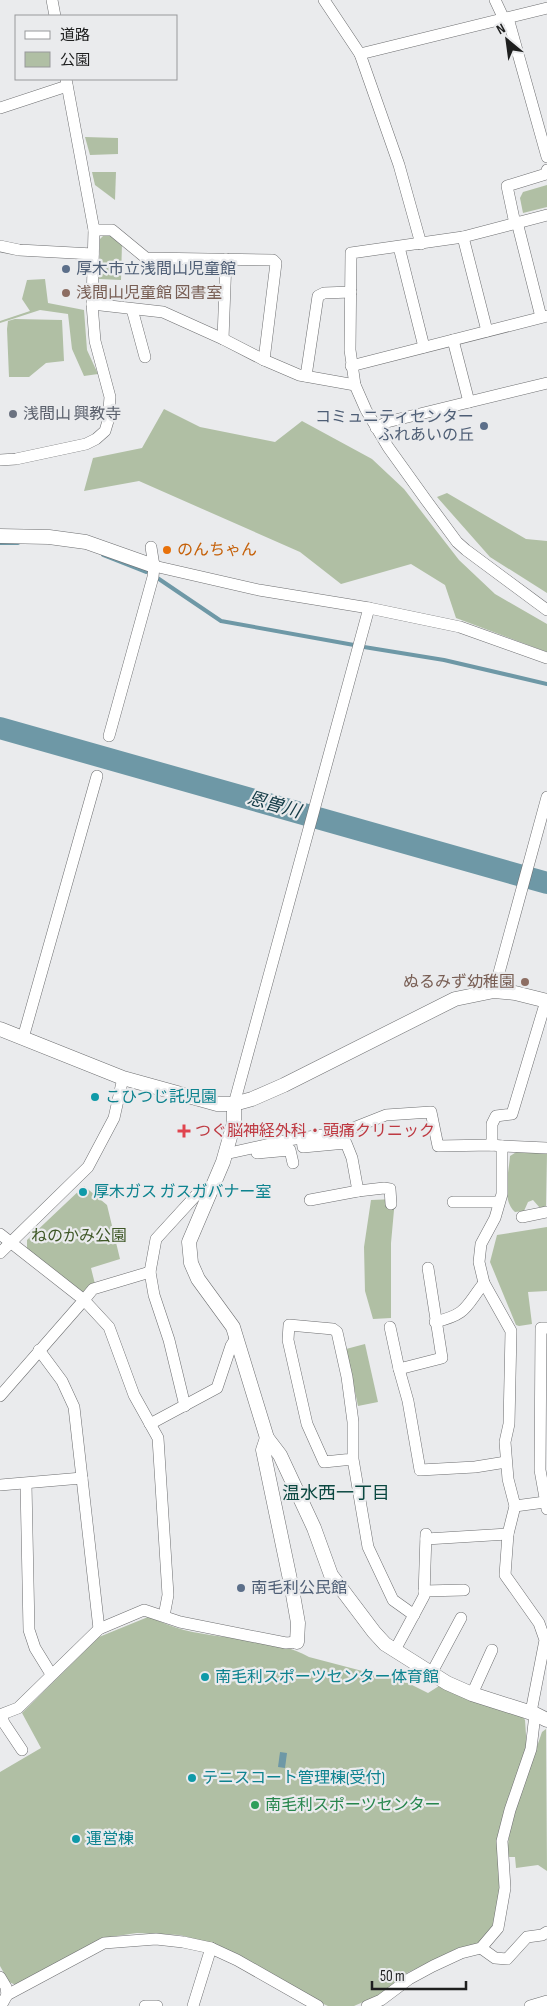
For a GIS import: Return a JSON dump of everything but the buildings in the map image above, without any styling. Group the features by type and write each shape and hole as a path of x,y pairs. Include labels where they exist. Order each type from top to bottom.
{"street":[{"path":"52,0 55,15"},
{"path":"324,0 360,54 399,165 421,244"},
{"path":"495,0 506,18 547,157"},
{"path":"360,54 547,8"},
{"path":"0,108 67,82 94,230 92,304 95,341 110,398 105,431 96,439 86,444 16,459 0,460"},
{"path":"351,366 544,317 517,222 514,219 507,186 546,174 547,170"},
{"path":"547,214 463,237 351,253 351,366 355,385 366,410 376,428 457,542 497,575 547,610"},
{"path":"94,230 112,230 146,258 273,260 276,263 264,360"},
{"path":"463,237 487,331"},
{"path":"0,246 19,250 93,254"},
{"path":"400,247 424,347"},
{"path":"223,339 226,259"},
{"path":"306,376 318,296 324,293 351,292"},
{"path":"92,304 164,312 264,360 306,376 355,385"},
{"path":"132,309 145,357"},
{"path":"453,340 469,402"},
{"path":"376,428 387,422 547,382"},
{"path":"0,536 49,537 86,542 154,566 259,590 369,608 460,627 547,658"},
{"path":"109,736 153,577 154,566 151,547"},
{"path":"369,608 234,1104 234,1123 213,1186 194,1226 189,1242 191,1263 198,1279 233,1326 267,1438 280,1455 314,1528 331,1575 374,1632 385,1644 447,1683 472,1694 538,1715"},
{"path":"23,1038 97,776"},
{"path":"494,991 547,798"},
{"path":"0,1028 123,1078 217,1104 234,1104 252,1099 284,1085 455,999 494,991 514,993 547,1001 512,1114 496,1116 492,1124 497,1145 502,1194 495,1218 480,1244 479,1262 484,1283 511,1331 509,1424 505,1442 506,1462 515,1506 508,1534 505,1575 539,1624 545,1640 538,1715 531,1749 510,1810 502,1841 505,1888 498,1928 481,1948 460,1953 434,1966 410,1979 381,2000 367,2006"},
{"path":"0,1253 88,1166 114,1118 123,1078"},
{"path":"225,1154 343,1132 386,1115 431,1112 438,1146 497,1145 547,1148"},
{"path":"302,1139 303,1147 346,1143 352,1158 358,1191"},
{"path":"250,1148 257,1153 290,1150 293,1164"},
{"path":"185,1406 169,1340 154,1295 150,1272 156,1238 199,1192 213,1186"},
{"path":"310,1200 328,1193 384,1188 390,1189 391,1204"},
{"path":"453,1202 499,1202"},
{"path":"522,1217 547,1212"},
{"path":"0,1234 84,1300 109,1327 134,1395 159,1443 168,1595 164,1616"},
{"path":"399,1369 442,1358 428,1268"},
{"path":"0,1396 93,1289 150,1272"},
{"path":"435,1322 452,1318 463,1312 484,1283"},
{"path":"353,1459 324,1462 307,1424 288,1340 289,1326 332,1329 337,1332 347,1377 353,1422 353,1459 368,1547 393,1600 414,1615"},
{"path":"390,1327 408,1401 420,1470 475,1467 506,1462"},
{"path":"515,1506 546,1505 540,1470 540,1338 541,1328 547,1328"},
{"path":"150,1424 217,1388 231,1346 236,1338"},
{"path":"39,1350 62,1381 74,1407 99,1629"},
{"path":"22,1750 0,1715 18,1708 99,1629 144,1610 180,1622 286,1643 297,1642 298,1623 292,1589 263,1450 267,1438"},
{"path":"0,1485 82,1478"},
{"path":"26,1484 29,1630 35,1648 51,1674"},
{"path":"395,1650 424,1596 426,1536 508,1534"},
{"path":"424,1591 464,1590"},
{"path":"431,1674 461,1618"},
{"path":"472,1694 492,1650"},
{"path":"481,1948 495,1958 506,1959 527,1936 542,1935 547,1932"},
{"path":"2,2003 110,1941 156,1939 211,1948 237,1960 318,2006"},
{"path":"192,2006 211,1948"},
{"path":"0,1977 6,1986 2,2003"},
{"path":"530,2006 547,2001"},
{"path":"145,2006 157,2006"}],"green space":[{"path":"85,137 118,138 118,154 90,155"},
{"path":"92,172 116,172 115,200 95,185"},
{"path":"547,185 547,207 523,213 520,198 523,192"},
{"path":"111,234 122,243 121,280 99,279 100,239 104,235"},
{"path":"45,279 48,303 84,310 87,350 98,374 84,376 72,349 68,314 40,310 0,323 0,321 30,311 22,299 27,280"},
{"path":"15,319 62,320 64,361 46,363 29,377 9,377 7,329 8,321"},
{"path":"164,409 200,427 275,442 302,421 372,459 404,489 459,560 495,594 547,624 547,652 456,618 445,585 411,564 341,584 300,552 139,481 84,491 93,458 142,448"},
{"path":"447,493 526,539 547,541 547,593 490,557 437,497"},
{"path":"518,1151 547,1154 546,1206 540,1208 533,1200 528,1202 524,1211 515,1212 511,1207 507,1193 510,1156"},
{"name":"ねのかみ公園","path":"84,1186 107,1205 120,1259 91,1268 95,1284 87,1291 81,1292 27,1249 27,1240"},
{"path":"395,1199 391,1243 391,1318 373,1319 365,1291 364,1247 371,1200"},
{"path":"547,1227 547,1291 528,1292 532,1324 519,1326 516,1325 490,1262 497,1235"},
{"path":"365,1344 378,1402 358,1406 346,1349"},
{"name":"南毛利スポーツセンター","path":"148,1617 184,1630 280,1646 309,1657 408,1683 428,1693 439,1686 522,1716 525,1720 527,1750 498,1839 501,1890 494,1922 488,1934 479,1944 458,1948 407,1973 379,1995 354,2006 328,2006 302,1994 218,1945 180,1935 137,1933 103,1938 18,1986 9,1982 0,1966 0,1772 41,1748 22,1713 99,1637"},
{"path":"546,1729 547,1871 538,1865 516,1868 515,1857 508,1857 510,1829 542,1732"}],"water":[{"path":"280,1752 287,1753 285,1768 278,1767"}],"waterway":[{"path":"0,543 18,543"},
{"path":"103,555 146,572"},
{"path":"156,577 221,621 354,645"},
{"path":"364,647 444,660 547,684"},
{"name":"恩曽川","path":"0,728 547,883"}],"place":[{"name":"厚木市立浅間山児童館","path":"66,269"},
{"name":"浅間山児童館 図書室","path":"66,293"},
{"name":"浅間山 興教寺","path":"13,414"},
{"name":"コミュニティセンター ふれあいの丘","path":"484,426"},
{"name":"のんちゃん","path":"167,550"},
{"name":"ぬるみず幼稚園","path":"525,982"},
{"name":"こひつじ託児園","path":"95,1097"},
{"name":"つぐ脳神経外科・頭痛クリニック","path":"184,1131"},
{"name":"厚木ガス ガスガバナー室","path":"83,1192"},
{"name":"南毛利公民館","path":"241,1588"},
{"name":"南毛利スポーツセンター体育館","path":"205,1677"},
{"name":"テニスコート管理棟(受付)","path":"192,1778"},
{"name":"南毛利スポーツセンター","path":"255,1805"},
{"name":"運営棟","path":"76,1839"}],"district":[{"name":"温水西一丁目","path":"336,1493"}]}
